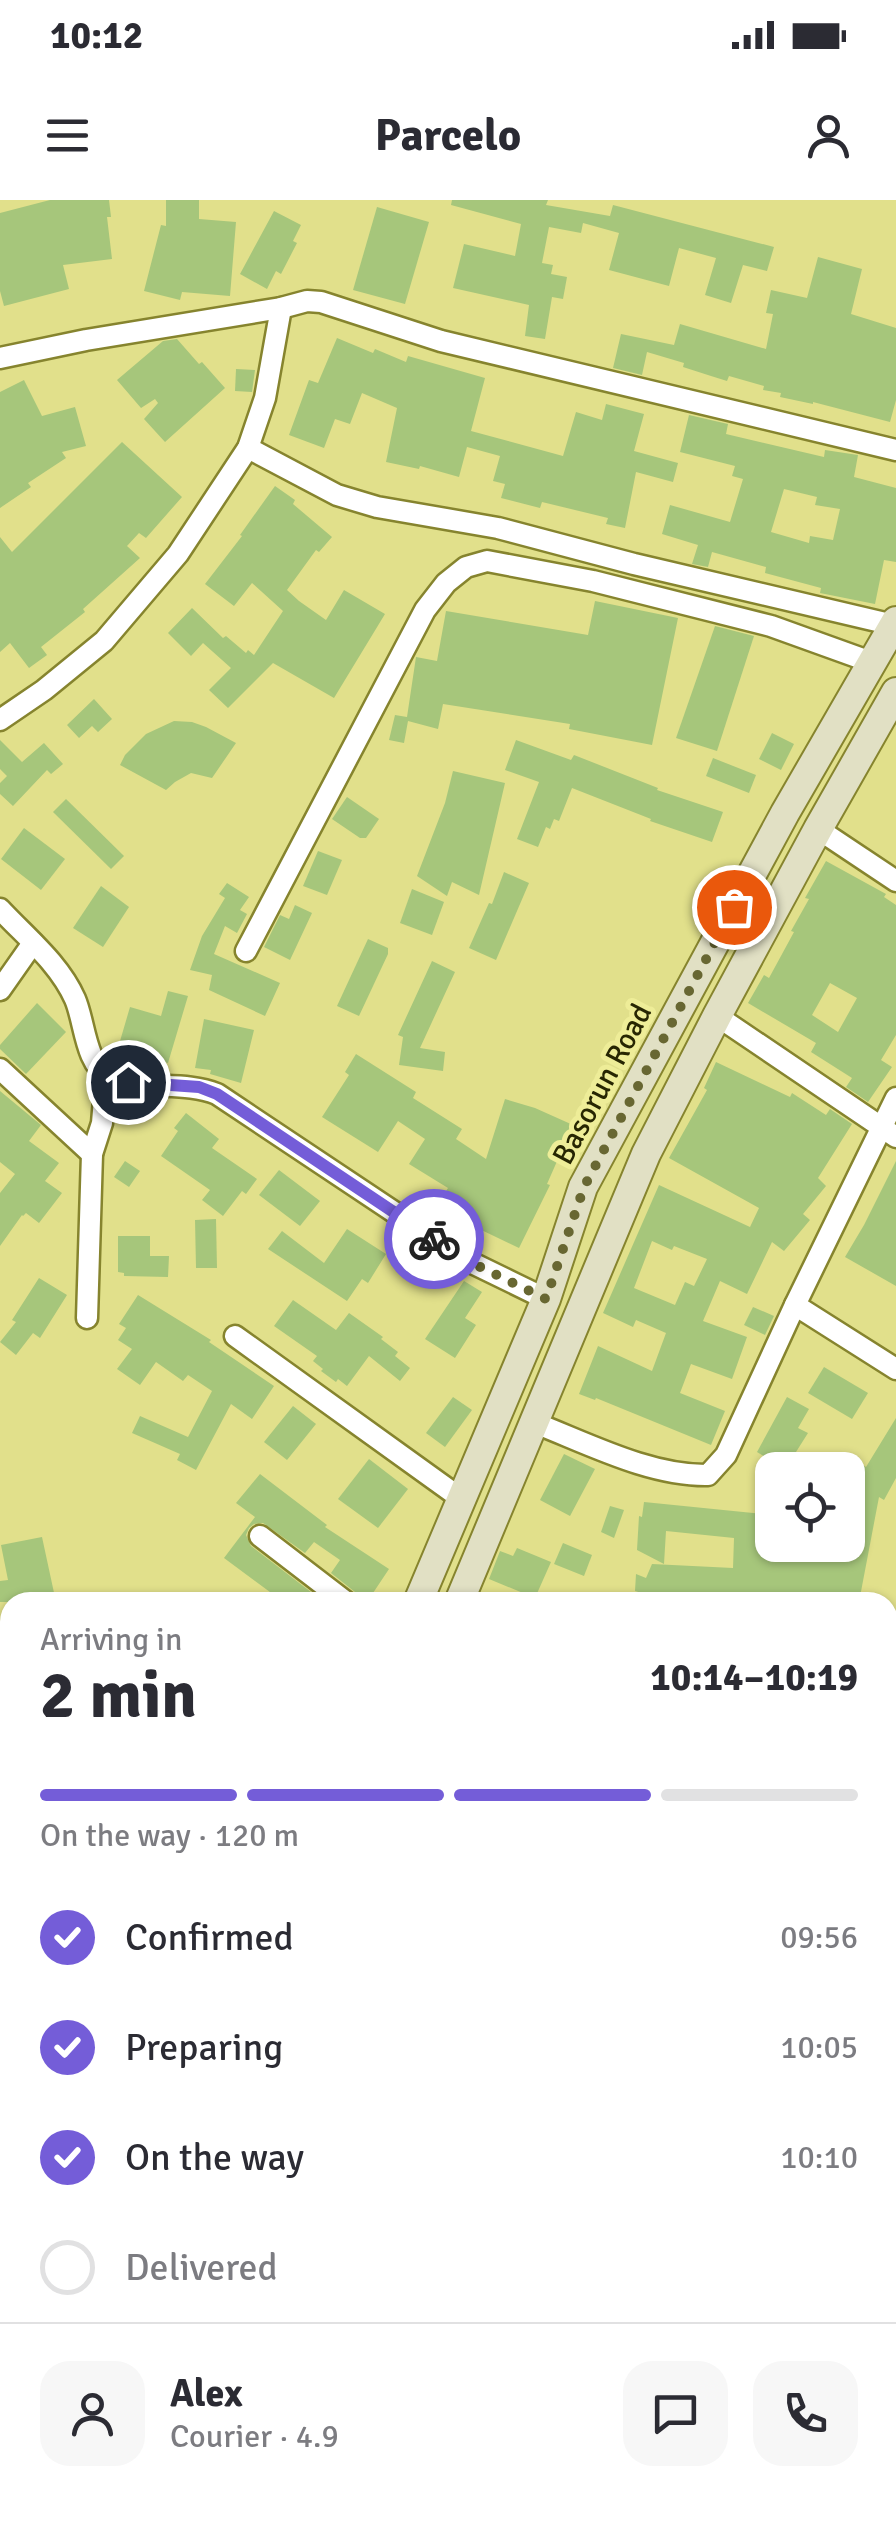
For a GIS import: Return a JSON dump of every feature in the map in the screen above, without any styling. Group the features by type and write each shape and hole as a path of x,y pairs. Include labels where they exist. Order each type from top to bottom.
{"main road":[{"name":"Basorun Road","path":"423,1592 546,1299 584,1187 776,830 895,623"},
{"path":"464,1592 646,1154 716,1016 896,692"}],"street":[{"path":"0,356 306,301 321,302 441,341 896,450"},
{"path":"0,720 44,690 104,640 178,554 248,448 264,398 281,308"},
{"path":"248,448 338,495 377,507 498,528 634,564 895,623"},
{"path":"246,951 426,610 446,583 466,567 487,561 593,581 771,626 871,662"},
{"path":"818,828 896,881"},
{"path":"0,910 58,968 76,1001 94,1062 106,1075 128,1082 199,1087 217,1094 466,1260 546,1299"},
{"path":"0,990 33,943"},
{"path":"716,1016 888,1132"},
{"path":"0,1069 92,1154"},
{"path":"87,1318 92,1154 102,1123 106,1075"},
{"path":"534,1423 654,1468 682,1476 708,1475 726,1455 795,1305 888,1132 896,1098"},
{"path":"795,1305 896,1369"},
{"path":"234,1336 462,1500"},
{"path":"260,1536 333,1592"}],"building":[{"path":"50,200 109,200 112,259 63,265 69,289 4,306 0,291 0,213"},
{"path":"166,200 199,200 199,219 236,222 230,296 182,292 180,300 144,291 161,225 166,226"},
{"path":"452,200 548,200 546,205 610,216 613,205 774,247 767,271 743,265 731,303 705,295 716,258 679,248 669,286 609,270 619,233 583,223 581,233 549,227 542,263 553,265 551,274 567,277 563,299 552,297 545,339 525,336 529,305 453,288 464,244 515,256 521,224 451,205"},
{"path":"377,207 429,222 405,304 353,290"},
{"path":"274,211 301,225 293,241 297,243 281,274 276,271 267,289 240,274"},
{"path":"818,257 862,269 851,314 896,328 896,400 890,422 780,397 781,393 763,390 764,386 729,376 727,381 647,352 642,375 613,368 621,334 674,345 680,324 766,349 773,314 766,313 771,290 807,298"},
{"path":"337,338 406,362 408,356 485,378 471,431 563,456 576,412 602,420 606,404 644,414 634,451 678,463 673,482 636,472 625,528 606,524 608,518 542,502 540,508 501,498 505,484 493,481 500,456 467,447 459,477 386,462 397,408 362,393 350,424 335,419 324,448 289,435 309,380 318,383"},
{"path":"177,339 225,388 165,442 144,419 158,403 155,399 141,408 117,380 163,341"},
{"path":"236,369 255,370 252,392 235,391"},
{"path":"24,380 42,416 75,407 86,446 62,452 66,458 28,483 31,487 0,508 0,392"},
{"path":"689,415 728,424 726,434 824,457 825,450 858,455 854,477 896,488 896,562 884,560 875,604 820,593 821,588 765,573 766,567 712,552 708,567 692,564 698,545 662,534 670,505 730,522 743,479 732,476 735,466 680,452","holes":["784,489 817,497 815,505 840,509 833,540 810,536 809,543 771,532"]},
{"path":"122,442 182,497 146,538 139,533 127,546 140,558 83,609 85,612 41,647 47,655 29,668 10,643 0,652 0,537 12,552"},
{"path":"275,486 332,537 319,552 316,550 287,590 326,620 344,590 385,614 334,698 273,663 228,708 209,690 231,668 203,643 191,656 168,633 192,608 223,638 226,636 254,655 283,611 252,583 234,606 205,584"},
{"path":"595,601 678,618 652,745 569,729 570,724 443,704 438,729 408,721 404,743 389,740 395,715 407,717 416,657 437,661 446,611 588,635"},
{"path":"715,626 754,636 717,751 676,738"},
{"path":"94,699 112,719 98,732 92,726 79,738 67,725"},
{"path":"174,721 192,722 236,743 212,778 191,773 166,790 120,765 146,734"},
{"path":"772,733 794,744 781,770 759,759"},
{"path":"0,740 22,762 44,743 63,764 51,774 47,770 13,806 0,794 0,783 7,776 0,769"},
{"path":"516,740 571,760 574,755 657,790 723,812 712,842 572,788 559,821 554,819 550,829 546,827 538,847 517,839 539,782 505,770"},
{"path":"713,758 756,775 749,793 706,776"},
{"path":"453,771 505,783 479,895 452,882 447,896 417,876"},
{"path":"347,797 379,819 366,838 332,819"},
{"path":"66,799 124,856 111,869 53,812"},
{"path":"24,828 65,859 41,890 1,859"},
{"path":"318,851 342,860 327,895 303,886"},
{"path":"826,861 886,894 884,897 896,905 896,1035 881,1060 892,1067 868,1102 846,1087 852,1078 811,1052 816,1043 748,1003 764,975 769,978 794,932 791,931 809,899 805,898","holes":["830,983 857,998 838,1032 812,1015"]},
{"path":"504,872 529,883 496,960 469,948"},
{"path":"227,883 249,897 240,910 247,914 237,933 225,926 214,954 280,983 265,1016 209,990 212,975 190,970 202,936 225,898 219,894"},
{"path":"101,886 129,907 103,947 73,928"},
{"path":"412,889 444,902 432,935 400,923"},
{"path":"295,905 312,913 290,960 264,947 280,915 289,919"},
{"path":"368,939 388,948 388,954 359,1016 337,1006"},
{"path":"432,961 455,972 420,1048 445,1052 443,1071 399,1065 403,1037 398,1035"},
{"path":"168,991 188,996 168,1063 118,1048 130,1007 161,1016"},
{"path":"37,1003 66,1032 26,1074 0,1045"},
{"path":"204,1019 254,1030 241,1083 210,1074 211,1070 195,1068"},
{"path":"356,1054 416,1092 413,1098 462,1129 456,1139 486,1159 505,1099 573,1125 547,1184 550,1185 519,1248 471,1225 476,1216 443,1196 448,1188 409,1164 425,1139 398,1121 378,1152 322,1117 349,1075 345,1072"},
{"path":"716,1062 790,1097 792,1093 826,1115 830,1109 852,1124 818,1178 826,1186 803,1214 810,1220 784,1251 772,1242 747,1294 720,1281 703,1321 747,1337 732,1379 691,1364 680,1393 725,1411 711,1445 579,1394 598,1346 652,1371 666,1333 636,1320 633,1327 603,1313 659,1185 750,1227 759,1208 669,1158 707,1090 704,1088","holes":["652,1241 672,1250 674,1246 707,1259 694,1286 685,1282 675,1305 634,1288"]},
{"path":"0,1091 41,1125 29,1141 59,1163 45,1181 62,1193 39,1223 26,1213 22,1215 0,1246 0,1193 15,1174 0,1162"},
{"path":"186,1113 219,1139 212,1148 257,1179 223,1216 202,1200 210,1190 161,1156"},
{"path":"125,1161 140,1171 129,1187 114,1177"},
{"path":"896,1161 896,1286 845,1257"},
{"path":"279,1170 320,1201 300,1226 259,1195"},
{"path":"216,1219 217,1268 196,1268 195,1220"},
{"path":"347,1229 386,1254 368,1283 362,1279 347,1301 268,1249 282,1231 324,1263"},
{"path":"118,1236 150,1236 150,1256 169,1256 168,1277 124,1276 118,1272"},
{"path":"39,1278 67,1295 40,1338 33,1333 16,1355 0,1342 16,1322 12,1320"},
{"path":"464,1281 482,1292 465,1318 476,1325 455,1358 425,1339"},
{"path":"138,1295 211,1340 274,1386 252,1419 231,1404 196,1470 177,1460 180,1454 132,1433 140,1416 188,1437 212,1391 188,1375 183,1381 156,1362 140,1385 117,1369 132,1349 118,1340 126,1328 119,1324"},
{"path":"293,1300 336,1330 349,1313 383,1337 398,1352 395,1356 410,1368 400,1381 369,1356 347,1386 338,1379 336,1382 313,1361 317,1356 274,1326"},
{"path":"753,1307 774,1316 765,1335 744,1325"},
{"path":"824,1367 868,1393 852,1419 808,1393"},
{"path":"453,1397 472,1410 445,1447 426,1433"},
{"path":"787,1397 809,1409 798,1428 808,1433 796,1452 757,1452"},
{"path":"293,1406 316,1424 287,1460 264,1442"},
{"path":"896,1418 896,1478 884,1500 879,1497 861,1592 635,1591 636,1574 646,1578 652,1564 733,1568 734,1538 666,1531 664,1564 637,1550 644,1502 755,1513 755,1562 865,1562 865,1466"},
{"path":"564,1454 595,1469 570,1516 540,1500"},
{"path":"369,1459 408,1489 378,1528 338,1499"},
{"path":"260,1474 325,1527 389,1569 374,1592 355,1592 331,1573 340,1560 314,1542 305,1553 263,1523 254,1524 246,1535 251,1546 311,1592 270,1592 224,1558 255,1517 236,1503"},
{"path":"610,1506 624,1510 614,1538 601,1532"},
{"path":"42,1537 54,1592 0,1592 0,1581 8,1580 1,1545"},
{"path":"563,1543 592,1555 584,1576 554,1564"},
{"path":"517,1548 551,1562 538,1592 520,1592 489,1579 500,1551 513,1556"}],"way so far":[{"path":"434,1239 466,1260 546,1299 584,1187 734,907"}],"route":[{"path":"128,1082 199,1087 217,1094 434,1239"}]}
